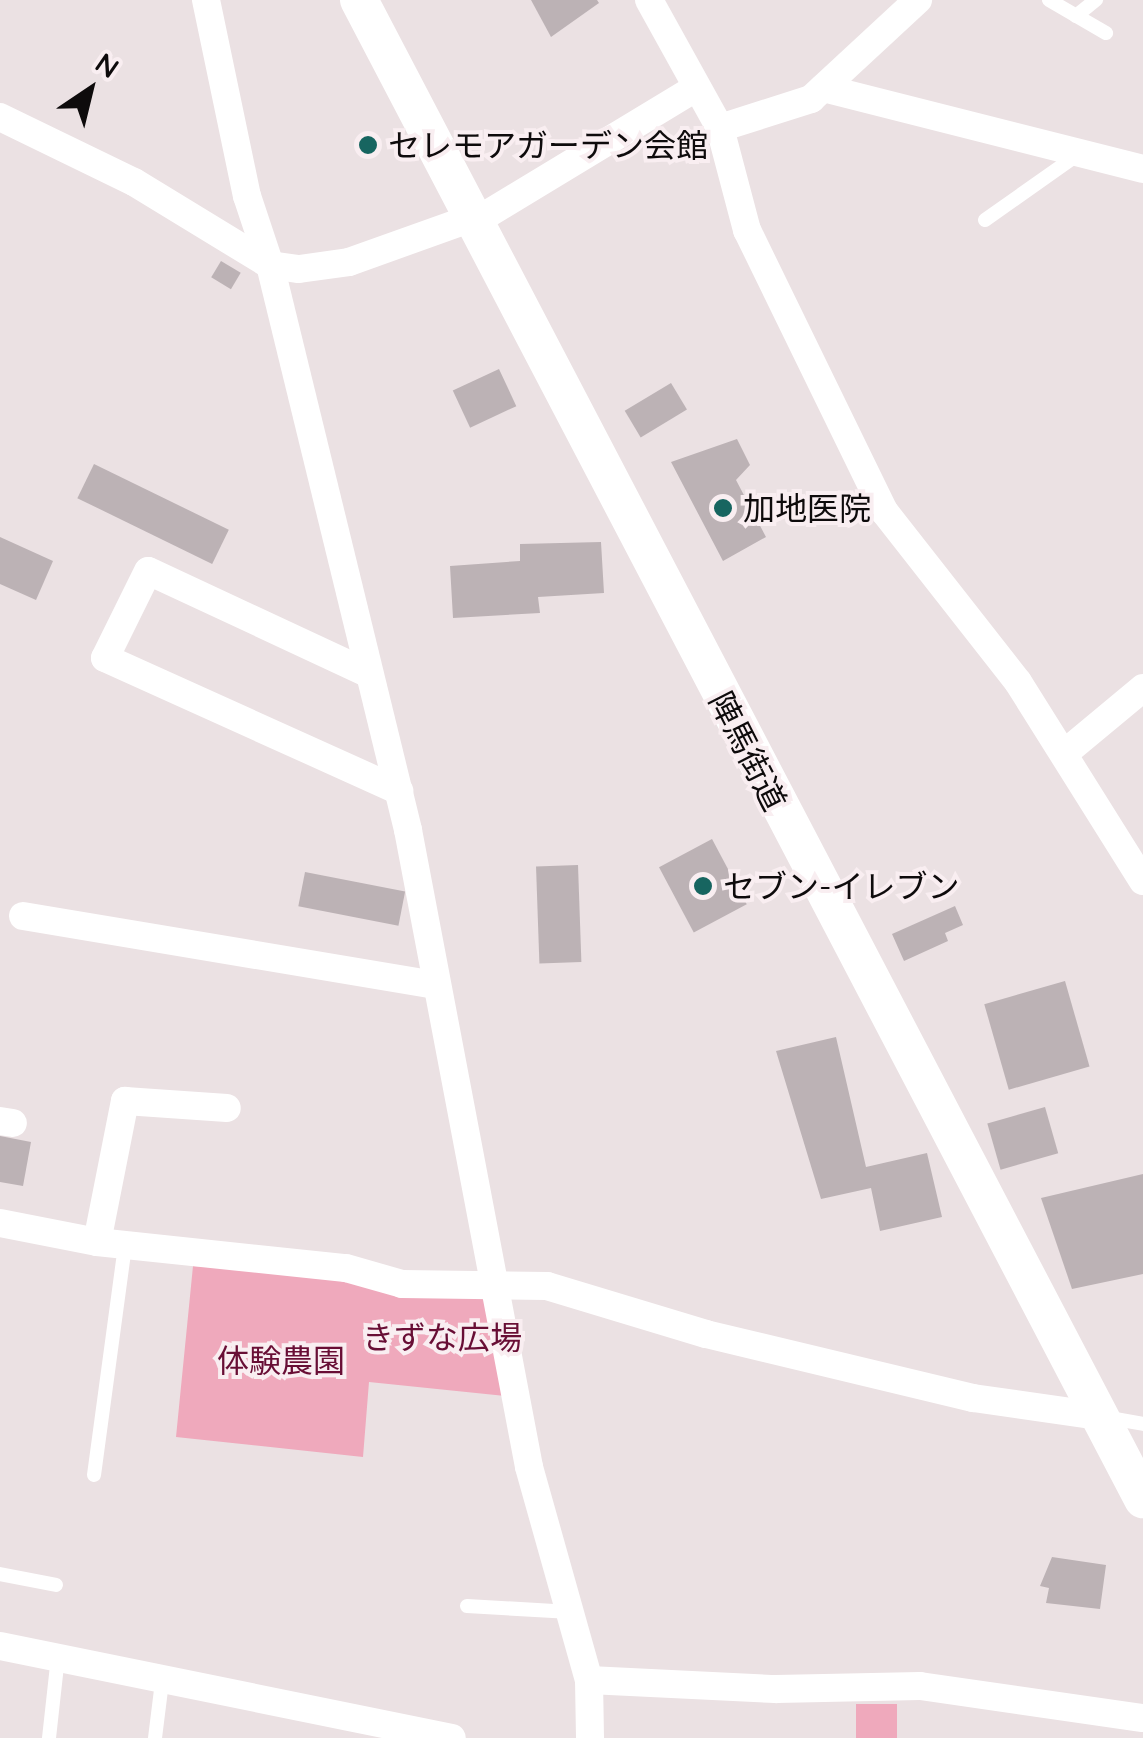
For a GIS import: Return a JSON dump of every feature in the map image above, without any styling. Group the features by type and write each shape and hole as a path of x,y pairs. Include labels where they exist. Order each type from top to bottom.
{"main road":[{"name":"陣馬街道","path":"359,0 1143,1498"}],"street":[{"path":"206,0 246,196 270,265 366,672 399,791 529,1467 574,1612 589,1680 590,1738"},
{"path":"649,0 720,128 747,230 853,455 920,560 1066,752 1143,881"},
{"path":"720,128 811,99 918,0"},
{"path":"0,117 134,182 270,265 299,269 349,262 475,219 696,88"},
{"path":"823,88 1142,167"},
{"path":"366,672 148,571 105,658 399,791"},
{"path":"1066,752 1143,688"},
{"path":"23,916 435,984"},
{"path":"111,1244 125,1101 227,1108"},
{"path":"0,1224 111,1244 346,1268 402,1284 493,1289 548,1286 706,1334 973,1398 1100,1416"},
{"path":"0,1646 346,1728 452,1738"},
{"path":"589,1680 776,1689 920,1686 1143,1718"}],"lane":[{"path":"1050,0 1106,33"},
{"path":"1076,16 1096,0"},
{"path":"985,220 1078,154"},
{"path":"94,1475 111,1244"},
{"path":"1100,1416 1143,1424"},
{"path":"0,1574 56,1585"},
{"path":"467,1606 574,1612"},
{"path":"49,1738 58,1657"},
{"path":"155,1738 162,1682"}],"green space":[{"name":"体験農園","path":"193,1266 493,1289 515,1397 369,1382 363,1457 176,1437"},
{"path":"856,1704 897,1704 897,1738 856,1738"}],"building":[{"path":"531,0 597,0 599,3 551,37"},
{"path":"221,261 241,273 231,289 211,277"},
{"path":"499,369 516,406 470,428 453,391"},
{"path":"671,383 687,410 641,437 625,411"},
{"name":"加地医院","path":"737,439 750,465 736,480 766,537 723,561 671,462"},
{"path":"94,464 229,530 212,564 77,498"},
{"path":"0,537 53,561 36,600 0,584"},
{"path":"601,542 604,593 538,597 540,613 453,618 450,566 520,561 520,544"},
{"name":"セブン-イレブン","path":"712,839 747,904 694,933 659,867"},
{"path":"578,865 581,962 539,963 536,866"},
{"path":"305,872 405,891 398,926 298,906"},
{"path":"955,906 963,925 945,933 948,941 904,961 892,934"},
{"path":"1065,981 1090,1067 1009,1090 984,1004"},
{"path":"836,1037 866,1167 927,1153 942,1217 880,1231 871,1188 821,1199 776,1051"},
{"path":"1045,1107 1058,1153 1001,1170 987,1124"},
{"path":"0,1136 31,1142 23,1186 0,1182"},
{"path":"1143,1174 1143,1274 1072,1289 1041,1198"},
{"path":"1052,1557 1106,1565 1100,1609 1046,1603 1049,1588 1040,1586"}],"place":[{"name":"セレモアガーデン会館","path":"368,145"},
{"name":"加地医院","path":"723,508"},
{"name":"セブン-イレブン","path":"703,886"}],"park label":[{"name":"きずな広場","path":"442,1337"}]}
